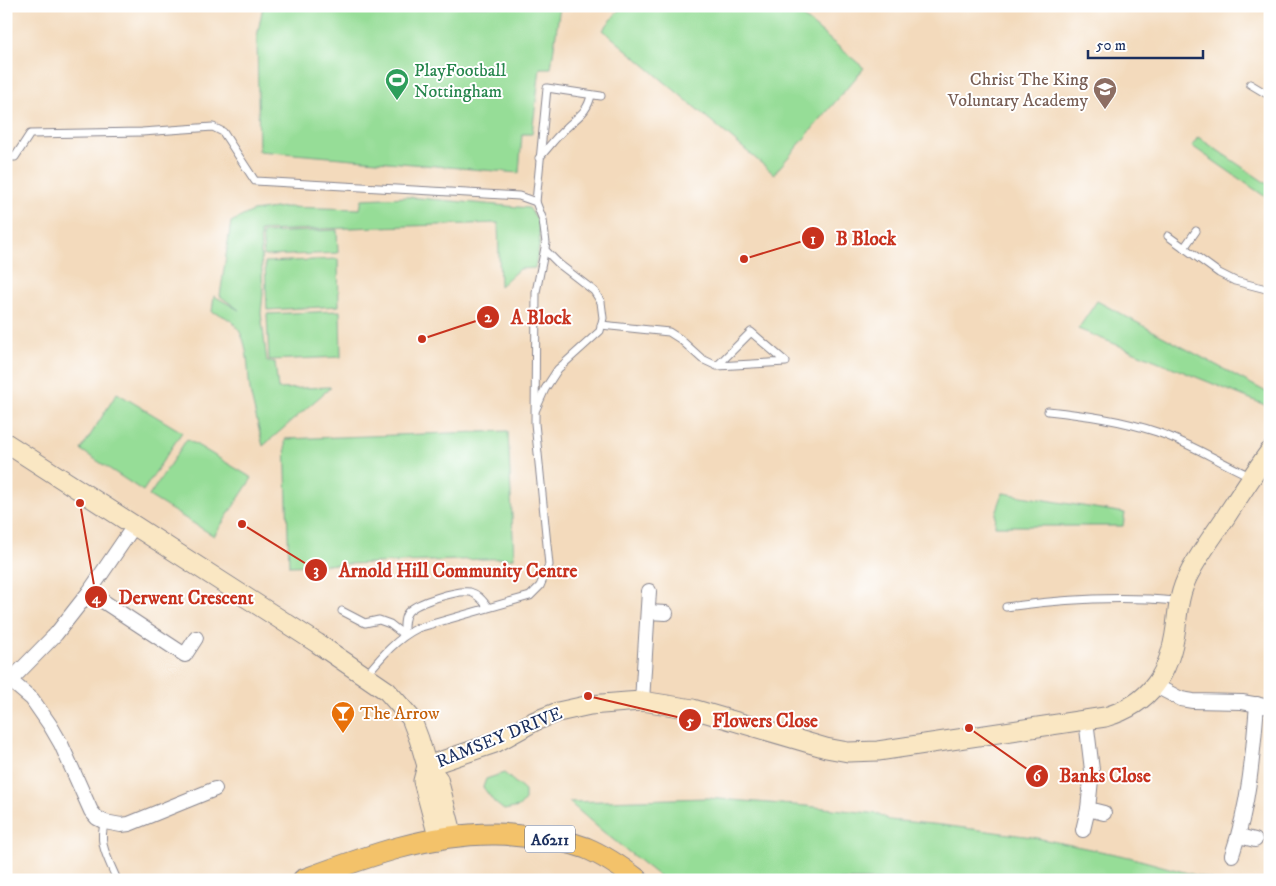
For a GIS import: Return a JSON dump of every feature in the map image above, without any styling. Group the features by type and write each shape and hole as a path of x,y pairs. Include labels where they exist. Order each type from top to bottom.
{"main road":[{"name":"A6211","path":"304,880 353,861 386,851 446,838 494,834 518,835 570,843 603,856 638,880"}],"street":[{"path":"6,443 301,633 387,691 411,718 427,766 423,781 446,838"},
{"name":"RAMSEY DRIVE","path":"427,766 495,743 536,721 558,712 590,705 642,701 693,709 826,748 848,752 884,750 1110,716 1130,707 1156,686 1166,668 1171,651 1176,629 1178,601 1189,573 1270,451"},
{"path":"134,526 89,592 56,634 7,681 32,699 50,725 69,761 86,804 97,818 105,822 122,825 129,824 215,789"},
{"path":"89,592 184,655 196,638"},
{"path":"642,701 649,592"},
{"path":"648,612 666,613"},
{"path":"1156,686 1181,699 1193,702 1223,701 1263,705 1239,836 1232,855"},
{"path":"1083,830 1088,809 1092,762 1086,720"},
{"path":"1088,809 1104,813"},
{"path":"1239,836 1255,840"}],"lane":[{"path":"1250,84 1269,93"},
{"path":"365,677 388,648 404,635 418,628 488,606 530,596 540,586 548,565 535,412 536,292 546,243 543,220 536,202 547,88 602,96"},
{"path":"539,158 566,128 582,115 590,104 591,95"},
{"path":"6,157 15,156 30,134 142,132 213,127 223,132 255,180 519,196 536,202"},
{"path":"1184,248 1196,231"},
{"path":"1168,236 1219,273 1235,281 1270,290"},
{"path":"535,412 545,388 558,369 600,331 603,318 601,302 594,291 559,264 545,250"},
{"path":"601,325 669,332 680,339 702,359 717,366 786,362 751,332 717,366"},
{"path":"1066,404 1069,414"},
{"path":"1048,411 1107,419 1158,432 1181,441 1252,477"},
{"path":"404,635 405,618 408,612 434,597 469,592 478,596 488,606"},
{"path":"1006,607 1024,602 1075,599 1147,598 1178,601"},
{"path":"342,611 364,623 379,620 390,624 404,635"},
{"path":"105,822 101,832 102,840 117,880"}],"green space":[{"name":"PlayFootball Nottingham","path":"263,6 560,6 551,68 540,68 532,134 522,134 519,173 259,151 257,37"},
{"path":"622,6 790,6 864,68 774,174 603,30"},
{"path":"1198,137 1270,186 1270,200 1192,146"},
{"path":"408,197 529,208 538,220 540,242 535,268 519,269 500,286 498,223 260,231 263,294 261,313 267,362 275,362 278,389 331,387 263,446 251,396 247,358 241,335 235,325 225,317 212,312 214,296 239,310 220,296 231,222 253,211 284,207 360,209 362,199"},
{"path":"337,230 338,253 264,256 262,233"},
{"path":"338,259 339,306 267,310 265,262"},
{"path":"1097,301 1270,394 1270,407 1078,329"},
{"path":"340,311 341,357 269,360 267,314"},
{"path":"117,393 182,432 143,491 81,450"},
{"path":"508,431 514,558 289,566 285,439"},
{"path":"187,439 252,478 214,536 149,496"},
{"path":"1003,493 1125,513 1123,526 995,526 996,513"},
{"path":"504,773 525,791 525,800 519,807 504,810 494,802 483,787 486,779"},
{"path":"707,798 879,814 889,820 1032,837 1129,857 1213,880 664,880 569,802"}],"place":[{"name":"PlayFootball Nottingham","path":"397,101"},
{"name":"Christ The King Voluntary Academy","path":"1105,110"},
{"name":"B Block","path":"744,259"},
{"name":"A Block","path":"422,339"},
{"name":"Derwent Crescent","path":"80,503"},
{"name":"Arnold Hill Community Centre","path":"242,524"},
{"name":"Flowers Close","path":"588,696"},
{"name":"Banks Close","path":"969,728"},
{"name":"The Arrow","path":"343,734"}]}
